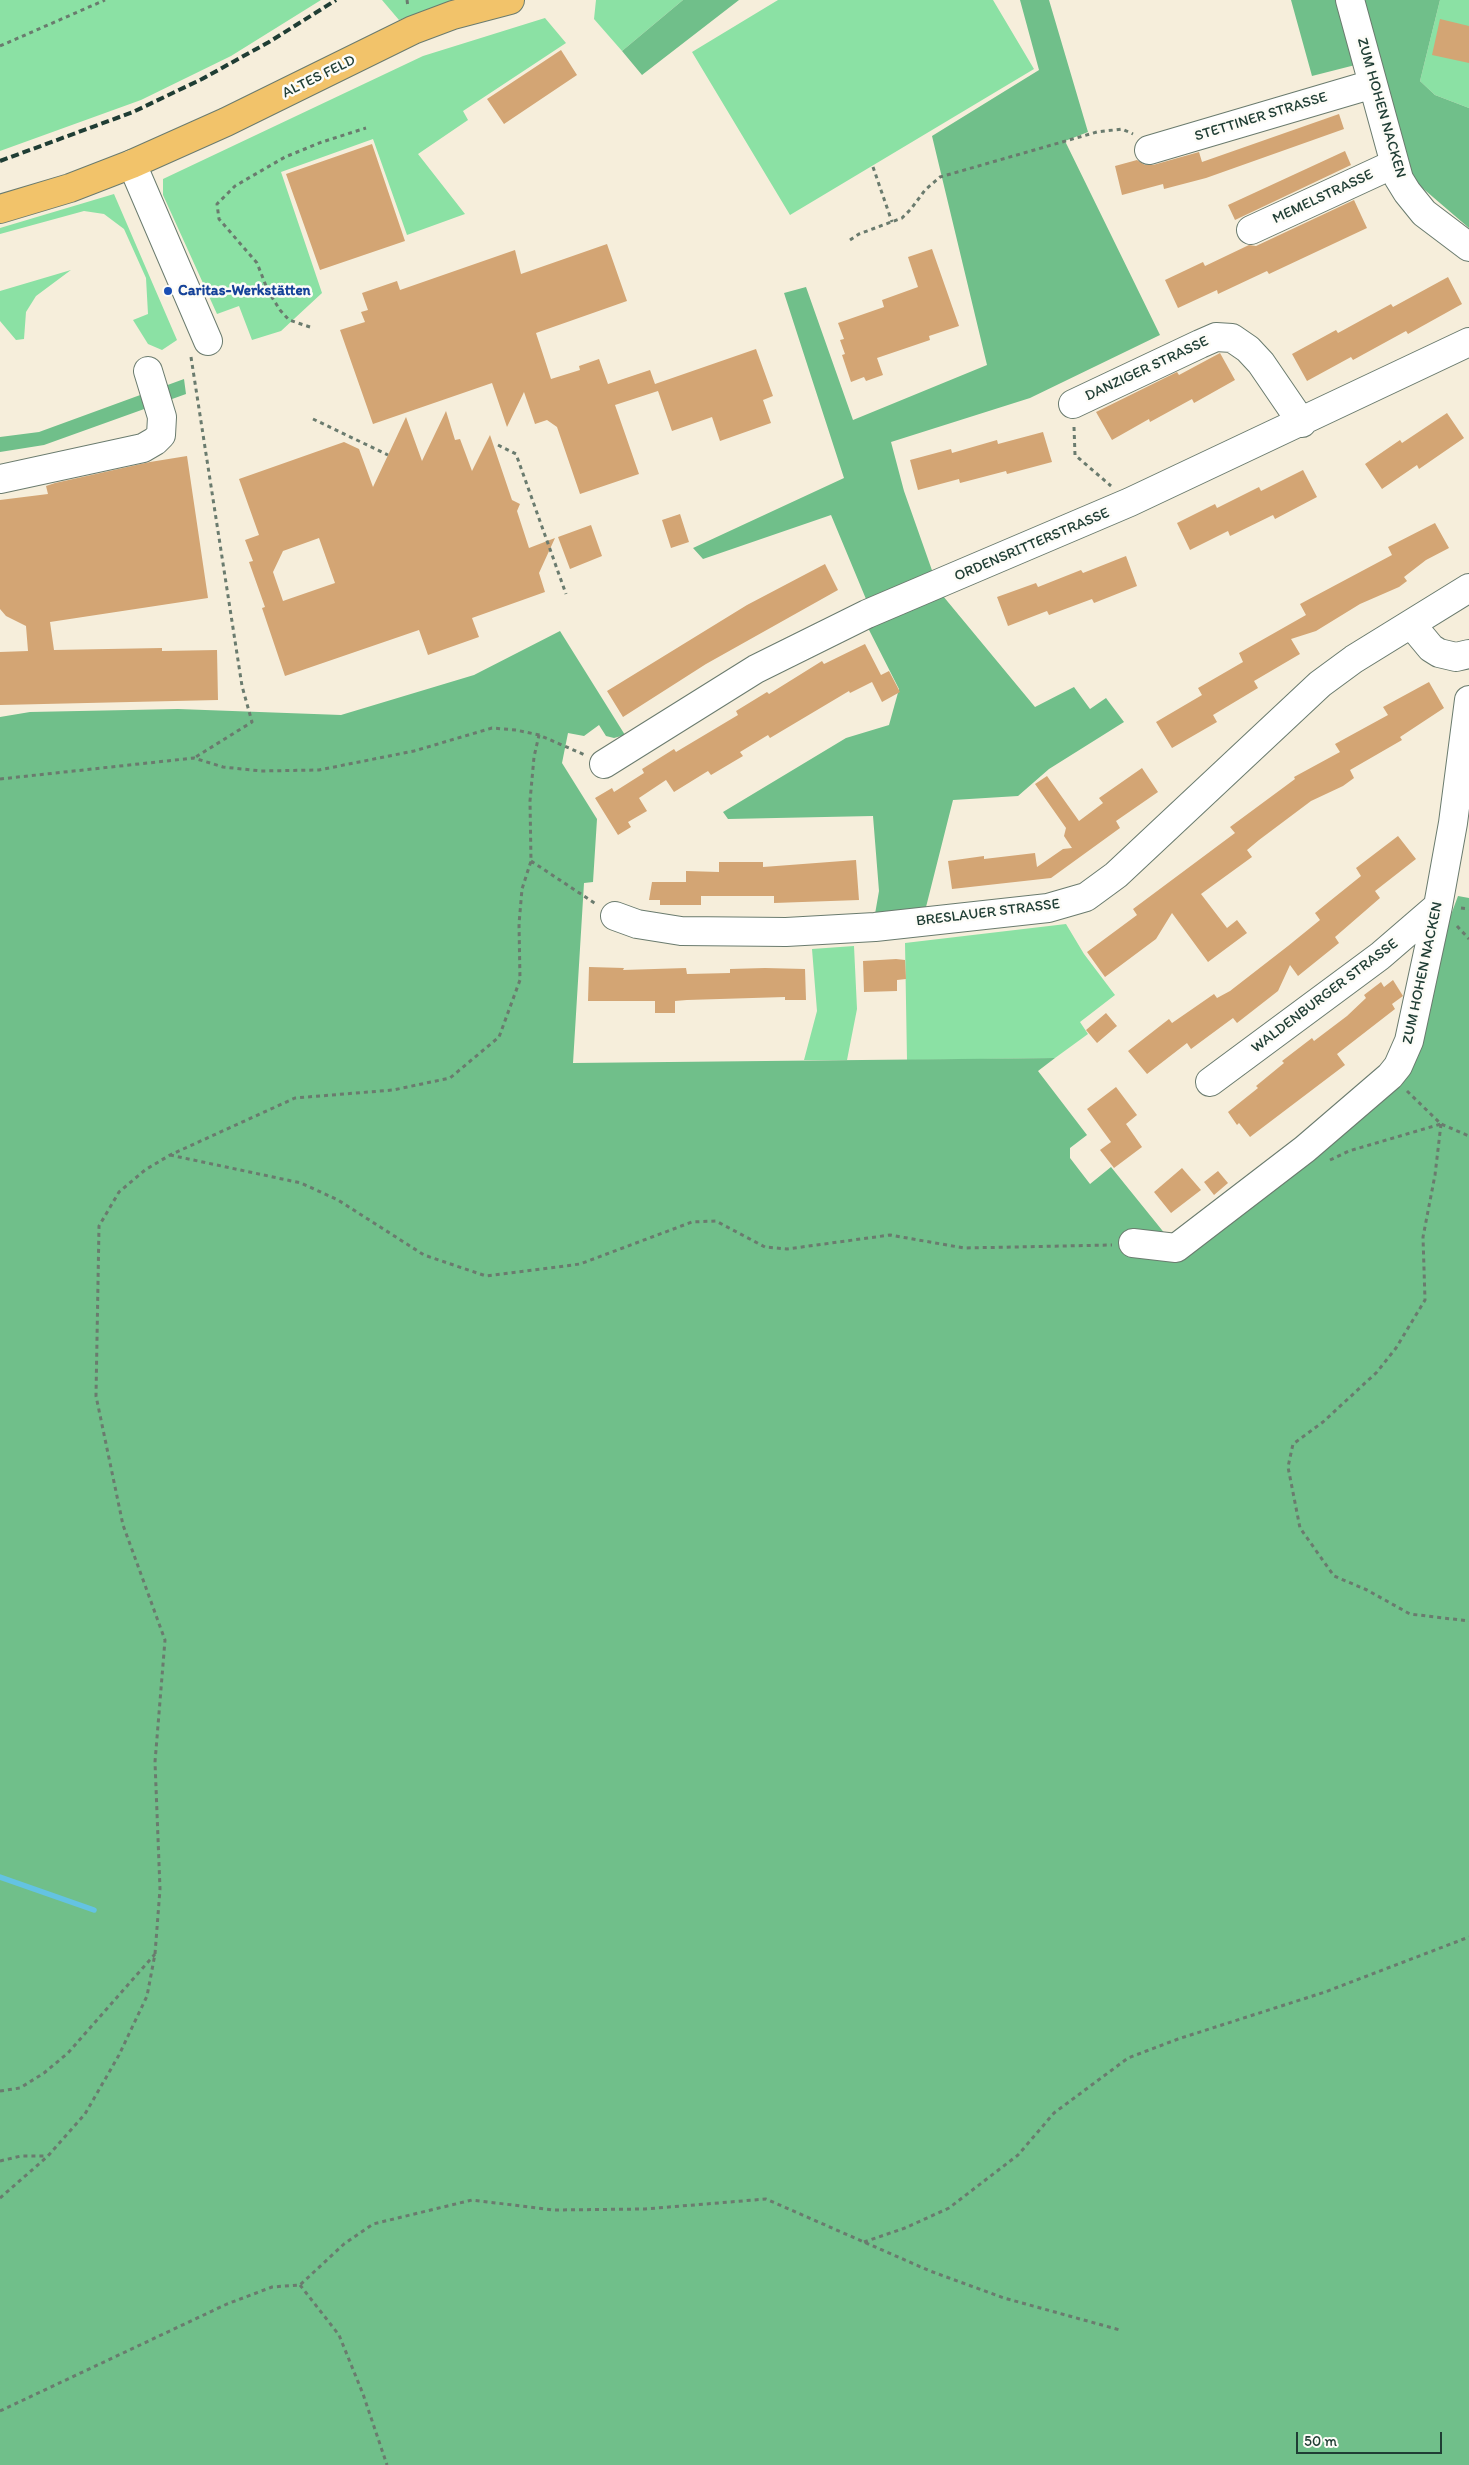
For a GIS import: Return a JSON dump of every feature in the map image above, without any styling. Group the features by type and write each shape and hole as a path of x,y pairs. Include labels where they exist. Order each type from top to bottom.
{"main road":[{"name":"ALTES FELD","path":"0,209 70,188 132,164 226,122 413,30 453,15 510,0"}],"street":[{"name":"ZUM HOHEN NACKEN","path":"1350,0 1394,164 1406,192 1430,218 1469,247"},
{"name":"STETTINER STRASSE","path":"1149,150 1373,84"},
{"path":"132,164 199,346"},
{"name":"MEMELSTRASSE","path":"1251,230 1394,164"},
{"name":"DANZIGER STRASSE","path":"1073,404 1200,344 1216,338 1232,338 1248,349 1261,363 1302,422"},
{"name":"ORDENSRITTERSTRASSE","path":"604,764 756,669 867,614 1130,502 1469,342"},
{"path":"0,479 143,448 155,441 161,435 163,428 148,371"},
{"name":"BRESLAUER STRASSE","path":"615,916 637,924 682,931 786,932 876,927 1048,908 1086,897 1116,875 1320,684 1354,659 1469,588"},
{"path":"1411,624 1431,648 1439,653 1456,658 1469,654"},
{"name":"ZUM HOHEN NACKEN","path":"1133,1243 1176,1248 1305,1149 1390,1076 1402,1060 1409,1042 1438,906 1453,823 1469,700"},
{"name":"WALDENBURGER STRASSE","path":"1210,1082 1380,956 1438,906"}],"path":[{"path":"0,46 105,0"},
{"path":"310,327 289,320 280,310 268,291 257,263 219,219 217,204 235,186 285,157 322,142 366,128"},
{"path":"850,240 859,234 908,214 925,190 940,177 1097,132 1122,128 1135,136 1149,150"},
{"path":"873,167 892,222"},
{"path":"194,758 252,722 242,686 199,346"},
{"path":"1073,404 1075,455 1130,502"},
{"path":"313,419 388,455"},
{"path":"498,445 516,454 566,594"},
{"path":"0,779 194,758 223,767 261,772 319,770 414,751 492,728 539,735 604,764"},
{"path":"0,2198 48,2156 85,2114 119,2055 147,1996 155,1954 160,1889 156,1762 165,1640 121,1516 96,1396 99,1226 119,1192 145,1170 170,1155 295,1098 392,1090 450,1078 499,1037 520,980 519,924 522,889 531,861 530,801 534,758 539,735"},
{"path":"531,861 615,916"},
{"path":"1390,1076 1441,1124 1469,1136"},
{"path":"1350,1151 1441,1124"},
{"path":"1441,1124 1435,1176 1423,1237 1425,1300 1396,1348 1377,1372 1323,1422 1293,1444 1288,1466 1300,1528 1334,1576 1367,1590 1410,1614 1469,1620"},
{"path":"170,1155 301,1182 338,1200 424,1255 486,1276 580,1264 692,1222 716,1221 765,1247 787,1249 890,1235 964,1248 1087,1247"},
{"path":"863,2242 905,2228 949,2208 1018,2155 1054,2113 1128,2058 1325,1992 1469,1937"},
{"path":"0,2091 20,2088 44,2073 68,2053 155,1954"},
{"path":"0,2161 21,2156 48,2156"},
{"path":"0,2411 228,2304 272,2288 300,2286 344,2244 373,2224 472,2200 553,2210 645,2209 766,2199 930,2271 1004,2298 1120,2330"},
{"path":"300,2286 339,2335 363,2394 387,2465"}],"green space":[{"path":"0,0 321,0 231,56 141,100 0,151"},
{"path":"382,0 454,0 399,20"},
{"path":"596,0 683,0 622,51 594,19"},
{"path":"683,0 739,0 642,75 622,51"},
{"path":"778,0 993,0 1034,69 790,215 692,52"},
{"path":"1020,0 1049,0 1088,132 1065,141 1160,335 1030,398 891,442 904,491 934,576 866,599 831,515 703,559 693,548 844,478 784,293 806,287 853,420 987,365 932,136 1039,70"},
{"path":"1291,0 1440,0 1420,81 1435,95 1469,108 1469,228 1405,173 1367,62 1312,76"},
{"path":"1440,0 1469,0 1469,108 1435,95 1420,81"},
{"path":"545,18 566,43 463,111 468,120 418,154 465,214 407,235 373,139 281,172 322,293 281,331 252,340 239,306 217,314 163,195 163,179 423,56"},
{"path":"114,194 177,340 162,350 148,344 133,320 148,314 146,278 124,229 104,214 84,211 0,234 0,228"},
{"path":"71,270 36,296 26,312 24,339 16,340 0,321 0,291"},
{"path":"184,379 186,394 44,445 0,452 0,437 39,432"},
{"path":"943,596 1035,707 1074,687 1090,709 1106,698 1124,722 1049,769 1018,796 953,800 926,907 875,914 879,891 873,816 728,819 723,812 846,738 889,725 899,689 867,626"},
{"path":"560,631 625,735 614,738 606,736 599,725 584,736 568,733 562,763 597,819 593,882 584,883 573,1063 1055,1058 1038,1071 1087,1135 1070,1148 1070,1158 1090,1184 1111,1167 1170,1240 1396,1062 1458,896 1469,898 1469,2465 0,2465 0,717 30,712 178,709 341,715 474,675"},
{"path":"1066,924 1084,954 1115,995 1080,1022 1088,1034 1055,1058 907,1060 905,943"},
{"path":"854,946 857,1009 847,1060 804,1060 817,1011 812,949"}],"building":[{"path":"1440,19 1469,26 1469,63 1432,55"},
{"path":"561,50 577,75 504,124 487,99"},
{"path":"1339,114 1344,129 1206,178 1164,189 1163,184 1122,195 1115,166 1137,160 1145,165 1153,165 1199,152 1202,162"},
{"path":"372,144 405,241 320,270 286,174"},
{"path":"1345,151 1351,165 1235,220 1228,205"},
{"path":"1354,200 1367,228 1269,274 1267,271 1218,294 1217,290 1178,308 1165,280 1203,262 1205,266 1249,245 1256,246"},
{"path":"607,244 627,301 536,333 551,379 580,370 579,366 599,359 608,384 650,370 655,384 756,349 773,396 763,400 771,423 720,441 712,417 672,431 658,391 615,405 639,474 580,494 557,427 547,420 535,424 524,392 507,427 492,383 373,424 340,330 365,322 361,312 368,310 362,293 397,281 400,290 515,250 521,274"},
{"path":"932,249 959,326 929,336 930,340 877,358 883,375 866,381 864,377 851,382 842,355 845,354 840,340 844,339 838,323 884,307 882,300 918,287 908,257"},
{"path":"1448,277 1462,304 1408,334 1406,331 1353,360 1351,357 1307,381 1292,354 1336,330 1338,333 1391,304 1393,307"},
{"path":"1220,353 1235,380 1194,403 1192,399 1150,422 1149,419 1112,440 1096,412 1177,372 1179,375"},
{"path":"446,411 455,440 460,439 472,471 490,435 512,500 520,504 517,511 529,548 555,538 539,573 545,592 472,618 479,637 428,655 419,630 285,676 262,608 265,607 249,562 253,561 245,540 259,535 239,479 344,442 359,449 373,487 406,417 422,461","holes":["319,538 335,583 283,601 273,572 283,551"]},
{"path":"1447,413 1464,438 1419,469 1417,465 1382,489 1365,464 1400,440 1402,443"},
{"path":"1043,432 1052,462 1007,474 1006,471 960,483 959,479 918,490 910,460 951,449 952,453 997,440 998,444"},
{"path":"187,456 208,598 50,622 54,650 162,648 162,651 217,650 218,700 0,705 0,652 28,651 26,626 6,616 0,609 0,500 48,494 46,486 55,483 150,462"},
{"path":"1303,470 1317,497 1275,519 1273,515 1230,536 1228,531 1190,550 1177,523 1215,504 1217,508 1259,487 1261,491"},
{"path":"680,514 689,542 671,548 662,520"},
{"path":"1435,523 1449,548 1426,560 1404,577 1407,581 1399,587 1360,604 1316,631 1291,639 1300,654 1254,681 1258,688 1213,715 1217,722 1172,748 1156,722 1202,695 1198,688 1243,662 1239,653 1306,615 1300,604 1392,555 1388,547"},
{"path":"591,525 602,556 570,569 558,537"},
{"path":"1126,556 1137,586 1094,603 1092,599 1049,615 1047,611 1008,626 997,597 1036,583 1038,587 1081,570 1083,573"},
{"path":"825,564 838,590 706,664 623,717 607,691 747,605"},
{"path":"865,644 881,675 889,671 900,692 882,702 872,682 850,693 849,691 770,738 768,735 740,752 743,756 711,775 708,771 674,792 666,780 639,798 647,811 628,822 631,827 618,835 595,798 612,788 614,792 644,773 642,769 674,749 676,752 738,715 736,711 767,692 769,694 822,661 824,664"},
{"path":"1429,682 1444,708 1400,737 1402,740 1350,770 1354,778 1343,786 1311,801 1259,840 1247,850 1252,857 1201,894 1227,928 1237,920 1247,933 1208,962 1172,913 1156,939 1105,977 1087,952 1137,915 1133,909 1235,833 1230,827 1295,779 1294,777 1340,752 1335,744 1388,715 1383,707"},
{"path":"1142,768 1158,792 1116,821 1120,828 1051,878 952,889 948,861 984,856 984,859 1035,853 1037,867 1063,849 1072,848 1064,836 1066,828 1035,784 1047,776 1079,821 1103,803 1099,798"},
{"path":"1398,836 1416,859 1375,891 1380,898 1335,937 1339,943 1298,976 1290,965 1278,991 1237,1023 1233,1018 1191,1049 1187,1043 1147,1074 1128,1051 1169,1019 1172,1023 1214,994 1217,998 1230,991 1288,946 1320,920 1315,913 1361,876 1356,868"},
{"path":"856,860 859,900 774,903 774,896 701,896 701,905 660,905 660,900 649,900 652,882 686,882 686,871 719,872 719,862 763,862 763,867"},
{"path":"905,960 906,979 897,980 897,991 864,992 863,961"},
{"path":"589,967 624,968 623,970 686,968 687,974 730,973 730,969 805,969 806,1000 785,1000 785,997 675,1001 675,1013 655,1013 655,1001 588,1001"},
{"path":"1393,980 1403,996 1392,1004 1395,1009 1337,1054 1345,1065 1250,1137 1239,1123 1237,1125 1228,1112 1258,1088 1256,1086 1284,1063 1282,1061 1312,1038 1314,1041 1347,1016 1366,998 1364,995 1381,982 1384,987"},
{"path":"1106,1013 1117,1026 1097,1043 1086,1030"},
{"path":"1116,1087 1137,1115 1126,1124 1142,1147 1114,1168 1100,1150 1111,1142 1087,1109"},
{"path":"1182,1168 1201,1190 1171,1213 1154,1192"},
{"path":"1218,1171 1228,1183 1214,1195 1204,1182"}],"waterway":[{"path":"0,1877 94,1910"}],"railway":[{"path":"0,161 133,112 202,79 269,42 336,0"}],"place":[{"name":"Caritas-Werkstätten","path":"168,291"}]}
